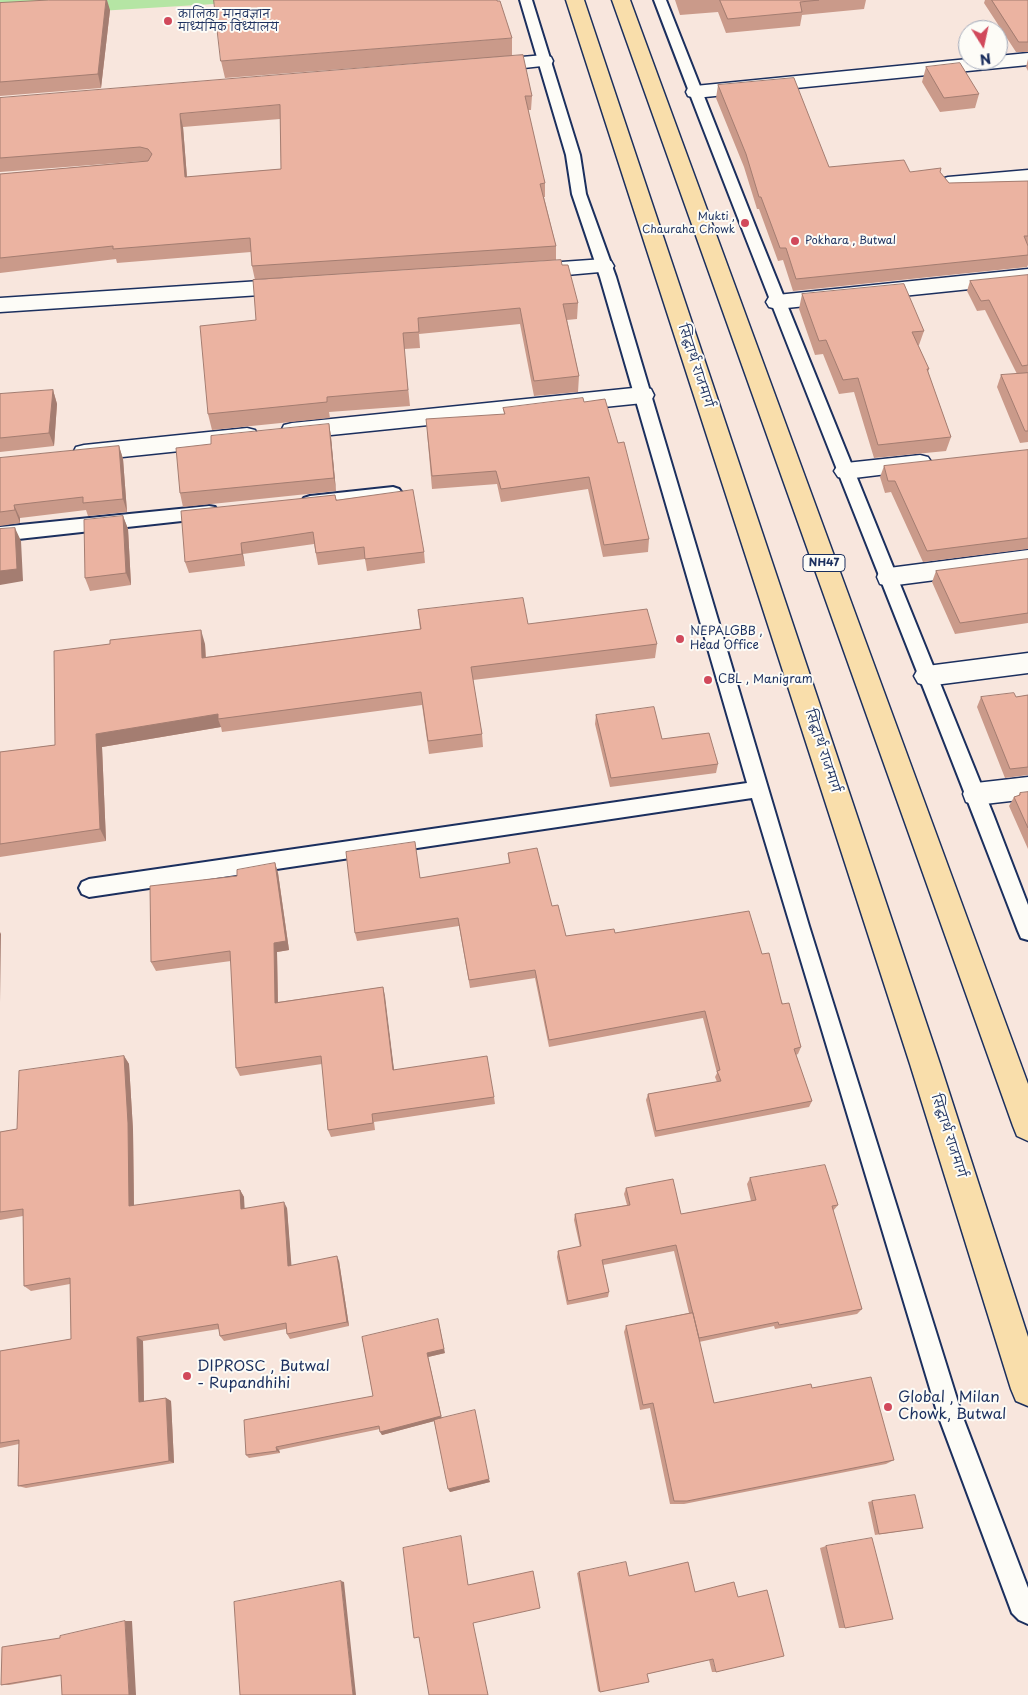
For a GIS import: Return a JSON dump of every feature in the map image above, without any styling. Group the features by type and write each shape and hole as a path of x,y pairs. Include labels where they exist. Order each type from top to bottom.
{"highway":[{"name":"सिद्धार्थ राजमार्ग","path":"575,0 925,1064 1028,1389"},
{"name":"NH47","path":"621,0 1028,1126"}],"street":[{"path":"695,92 1028,59"},
{"path":"474,67 544,61"},
{"path":"948,182 1028,176"},
{"path":"515,272 604,266"},
{"path":"777,302 1028,276"},
{"path":"0,305 307,285"},
{"path":"59,456 643,395"},
{"path":"846,471 942,461"},
{"path":"889,577 1028,559"},
{"path":"927,676 1028,663"},
{"path":"976,794 1028,788"}],"lane":[{"path":"526,0 573,155 579,194 604,266 759,789 950,1415 1021,1604 1028,1611"},
{"path":"660,0 777,302 976,794 1028,931"},
{"path":"296,503 404,492"},
{"path":"0,534 227,510"},
{"path":"89,888 759,789"}],"green space":[{"path":"0,0 280,0 0,17"}],"building":[{"path":"49,0 106,0 98,74 0,82 0,3"},
{"path":"214,0 497,0 500,1 512,38 221,61"},
{"path":"720,0 819,0 800,2 802,12 728,19"},
{"path":"992,0 1028,0 1028,42 1019,42 1008,25 1008,20 1005,20"},
{"path":"523,55 532,96 525,96 545,183 540,184 556,246 252,266 250,238 113,249 113,246 0,258 0,174 148,161 152,154 148,149 140,147 0,158 0,98","holes":["280,105 281,169 185,177 180,114"]},
{"path":"958,63 958,70 964,70 979,94 944,98 926,67"},
{"path":"794,78 829,167 904,160 910,172 941,168 940,172 949,183 1028,181 1028,236 1024,236 1028,246 1028,255 796,279 786,248 780,248 761,197 759,197 746,154 718,85"},
{"path":"561,260 562,265 568,265 578,303 563,304 579,376 534,381 520,308 418,318 419,332 403,333 408,390 327,397 327,402 208,414 200,326 256,320 253,280"},
{"path":"1028,275 1028,365 1022,366 989,300 981,301 970,281"},
{"path":"904,284 924,331 912,332 929,369 927,369 951,437 878,445 858,378 843,380 826,340 819,341 802,294"},
{"path":"1028,373 1028,431 1025,431 1001,375"},
{"path":"53,390 49,433 0,438 0,394"},
{"path":"583,398 584,402 605,399 618,443 624,442 649,539 604,545 589,477 501,489 496,471 432,476 426,419 505,414 503,408"},
{"path":"329,424 334,478 180,493 176,448 211,444 211,436"},
{"path":"119,446 123,499 83,503 83,497 14,505 15,510 0,512 0,458"},
{"path":"1028,450 1028,538 927,551 895,481 888,481 884,466"},
{"path":"413,490 424,552 365,559 364,547 316,553 313,532 241,543 242,554 185,562 181,511 335,495 336,500"},
{"path":"123,516 126,573 85,578 84,520"},
{"path":"15,528 17,569 0,571 0,529"},
{"path":"1028,559 1028,613 960,623 936,571"},
{"path":"523,598 528,624 647,609 657,644 471,667 482,734 428,741 421,692 218,719 218,714 96,734 100,829 0,844 0,752 55,745 54,651 110,644 110,640 201,630 202,658 421,629 418,610"},
{"path":"1014,693 1016,697 1028,695 1028,767 1010,769 981,697"},
{"path":"654,707 662,739 709,733 718,764 611,778 596,715"},
{"path":"1028,792 1028,828 1014,797 1020,795 1020,793"},
{"path":"415,842 420,878 510,863 508,853 537,848 552,906 558,905 566,936 614,929 615,933 749,911 762,954 769,953 782,1004 789,1003 801,1047 794,1049 812,1101 656,1131 648,1094 721,1081 717,1071 720,1070 705,1011 549,1040 535,970 469,980 458,918 355,933 346,852"},
{"path":"275,863 286,941 274,943 275,1003 383,987 393,1070 487,1056 494,1097 372,1114 373,1123 328,1130 321,1056 236,1068 230,951 151,962 150,886 237,876 237,870"},
{"path":"124,1056 128,1123 129,1206 240,1190 241,1209 284,1202 288,1266 337,1256 347,1322 287,1334 286,1323 220,1336 218,1324 137,1337 139,1402 166,1398 169,1461 18,1486 19,1440 0,1443 0,1351 71,1339 70,1278 24,1286 23,1209 0,1212 0,1132 17,1129 19,1071"},
{"path":"825,1165 838,1205 832,1206 862,1309 779,1325 778,1322 699,1338 676,1245 602,1260 609,1292 568,1301 558,1251 581,1246 575,1214 630,1205 626,1188 673,1179 681,1214 756,1200 750,1178"},
{"path":"693,1313 714,1403 811,1384 812,1388 871,1377 894,1460 687,1501 674,1501 653,1403 643,1405 626,1326"},
{"path":"438,1319 444,1349 427,1353 441,1416 380,1432 379,1426 276,1447 277,1451 246,1455 244,1420 373,1396 362,1337"},
{"path":"475,1410 489,1479 448,1489 434,1420"},
{"path":"915,1495 923,1528 879,1534 872,1501"},
{"path":"461,1536 468,1585 533,1571 540,1608 473,1623 488,1695 429,1695 419,1637 414,1638 403,1548"},
{"path":"872,1538 893,1619 845,1628 826,1546"},
{"path":"626,1562 629,1576 688,1562 695,1592 734,1582 738,1597 767,1590 784,1656 716,1672 713,1659 647,1674 649,1682 600,1692 579,1572"},
{"path":"341,1581 353,1695 240,1695 234,1602"},
{"path":"125,1621 129,1695 62,1695 61,1675 1,1685 2,1647 60,1638 60,1636"}],"place":[{"name":"कालिका मानवज्ञान माध्यमिक विध्यालय","path":"168,21"},
{"name":"Mukti , Chauraha Chowk","path":"745,223"},
{"name":"Pokhara , Butwal","path":"795,241"},
{"name":"NEPALGBB , Head Office","path":"680,639"},
{"name":"CBL , Manigram","path":"708,680"},
{"name":"DIPROSC , Butwal - Rupandhihi","path":"187,1376"},
{"name":"Global , Milan Chowk, Butwal","path":"888,1407"}]}
